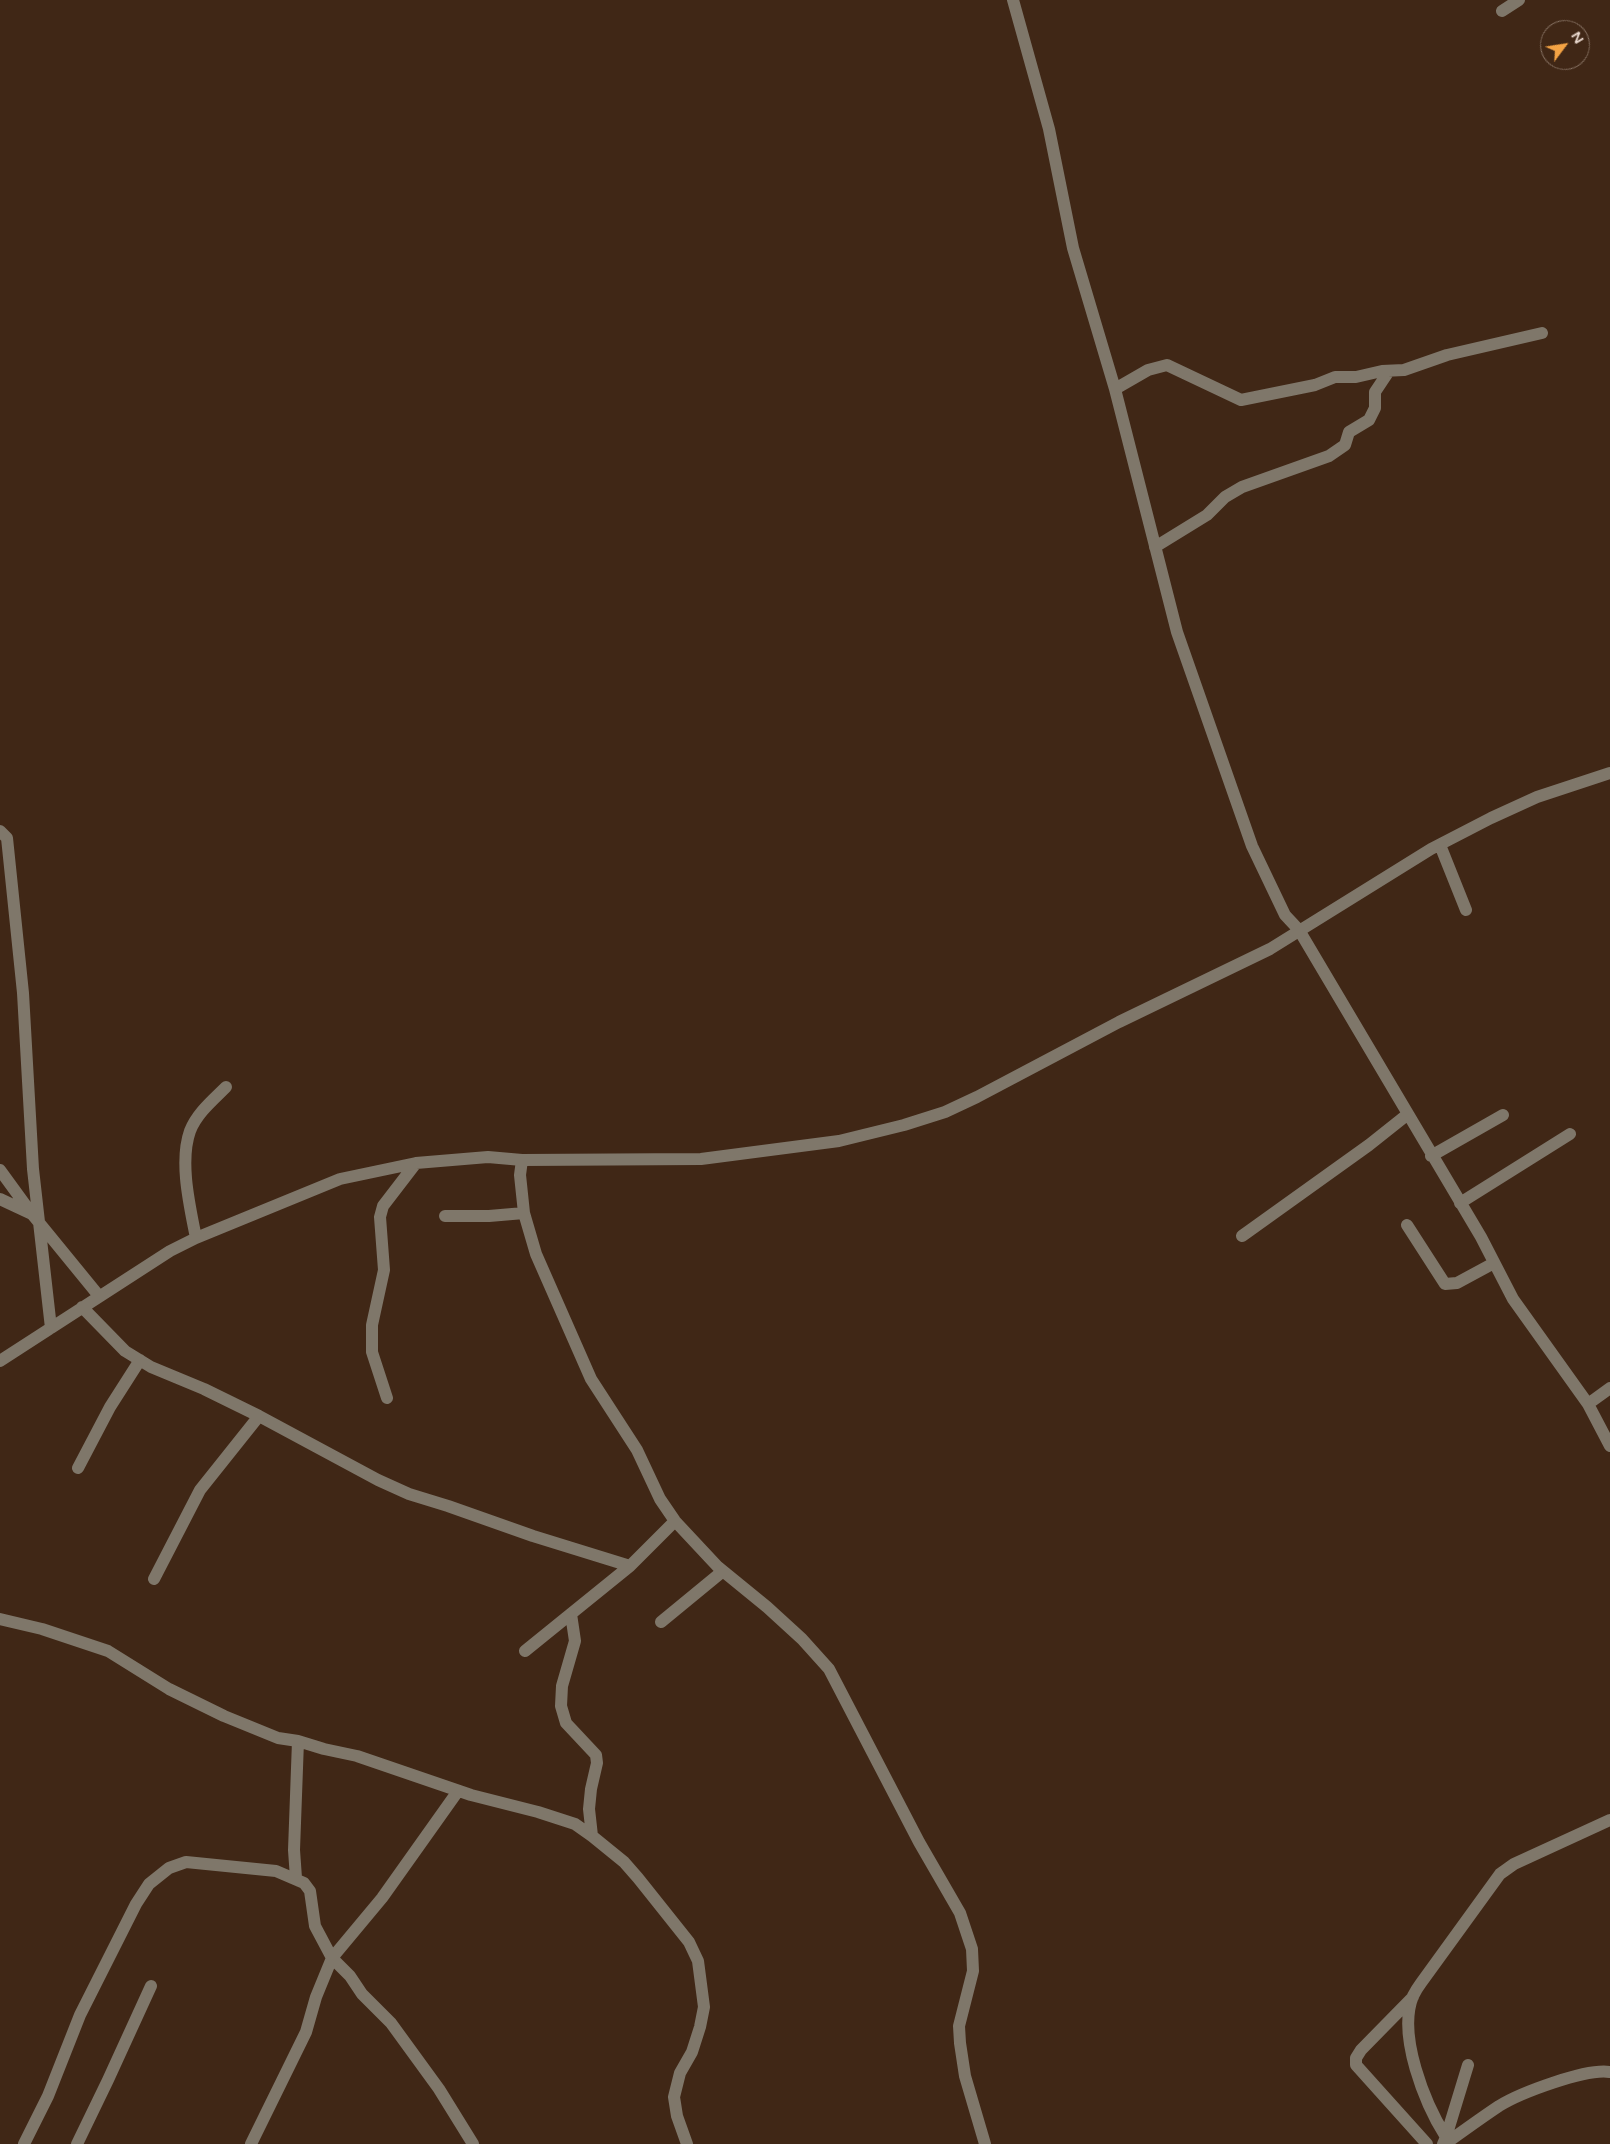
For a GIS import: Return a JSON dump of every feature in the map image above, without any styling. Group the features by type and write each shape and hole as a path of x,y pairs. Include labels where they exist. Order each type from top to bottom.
{"street":[{"path":"1013,0 1049,130 1073,248 1115,389 1177,632 1252,846 1285,915 1299,930 1460,1203 1513,1299 1588,1404 1610,1446"},
{"path":"1502,11 1519,0"},
{"path":"1115,389 1148,370 1167,365 1242,400 1315,385 1336,377 1356,378 1404,370 1447,355 1542,333"},
{"path":"1156,547 1206,515 1225,497 1242,487 1329,456 1345,445 1349,432 1369,420 1375,408 1375,392 1389,371"},
{"path":"0,1361 170,1251 196,1238 340,1179 416,1163 488,1157 522,1160 701,1159 839,1140 904,1125 945,1112 1119,1022 1270,949 1440,845 1536,797 1610,773"},
{"path":"0,831 7,838 23,993 35,1218 51,1328"},
{"path":"1440,845 1466,910"},
{"path":"196,1238 188,1198 186,1162 190,1132 198,1116 226,1087"},
{"path":"1242,1236 1369,1145 1408,1114"},
{"path":"1431,1156 1503,1115"},
{"path":"1460,1203 1570,1134"},
{"path":"522,1160 520,1175 524,1213 536,1254 591,1379 637,1450 660,1499 675,1521 723,1571 767,1607 829,1669 919,1842 960,1913 972,1949 973,1971 959,2026 960,2043 965,2076 985,2144"},
{"path":"387,1398 372,1352 372,1325 384,1270 380,1217 383,1206 416,1163"},
{"path":"0,1170 35,1218 99,1296"},
{"path":"0,1199 35,1218"},
{"path":"445,1216 489,1216 524,1213"},
{"path":"1407,1225 1445,1284 1458,1283 1494,1263"},
{"path":"82,1307 125,1351 140,1360 258,1416 409,1494 533,1536 630,1566"},
{"path":"78,1468 110,1407 140,1360"},
{"path":"1588,1404 1610,1388"},
{"path":"154,1579 200,1490 258,1416"},
{"path":"525,1651 630,1566 675,1521"},
{"path":"661,1622 723,1571"},
{"path":"571,1614 575,1641 562,1686 561,1706 566,1723 596,1755 597,1763 590,1789 589,1809 592,1836"},
{"path":"0,1619 42,1629 108,1650 169,1689 224,1716 278,1738 298,1741 357,1756 458,1791 538,1812 574,1824 592,1836 624,1862 638,1878 689,1942 698,1962 704,2007 692,2052 680,2073 674,2097 677,2116 687,2144"},
{"path":"296,1878 294,1850 298,1741"},
{"path":"251,2144 306,2032 316,1997 332,1958 382,1898 458,1791"},
{"path":"1427,2144 1362,2073 1356,2065 1356,2058 1361,2050 1413,1997 1421,1983 1500,1874 1514,1864 1610,1820"},
{"path":"24,2144 48,2096 80,2015 123,1927 149,1884 169,1868 186,1862 276,1871 304,1883 310,1891 315,1926 332,1958 350,1976 362,1994 391,2023 439,2089 473,2144"},
{"path":"76,2144 151,1986"},
{"path":"1413,1997 1409,2017 1410,2039 1417,2071 1445,2142"},
{"path":"1445,2142 1468,2066"},
{"path":"1445,2142 1501,2105 1549,2084 1580,2075 1610,2072"}]}
